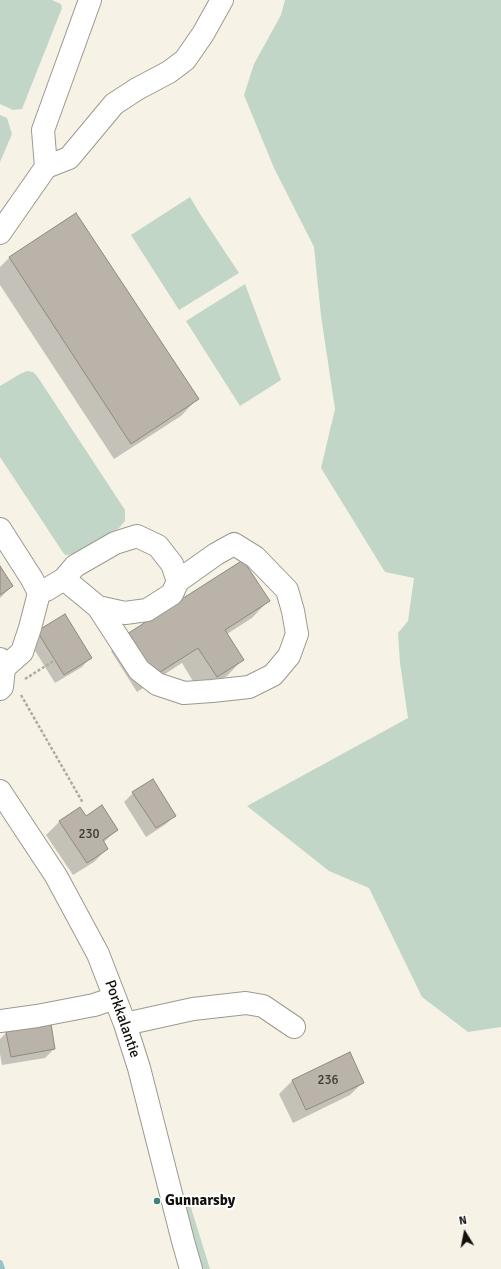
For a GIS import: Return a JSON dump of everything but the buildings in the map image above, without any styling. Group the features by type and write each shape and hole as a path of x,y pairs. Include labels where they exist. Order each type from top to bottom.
{"street":[{"path":"46,168 43,130 90,0"},
{"path":"0,233 46,168 69,158 83,139 114,104 137,89 169,72 185,60 203,34 222,0"},
{"path":"0,529 32,579 39,593 22,652 6,676"},
{"path":"39,593 64,579 75,566 115,543 137,536 158,546 172,564 178,581"},
{"path":"64,579 98,606 140,670 156,684 184,693 249,687 273,675 289,656 297,634 293,610 287,590 256,557 234,544 216,554 178,581 172,594 147,610 125,614 98,606"},
{"name":"Porkkalantie","path":"0,792 60,883 98,954 125,1024 138,1068 191,1269"},
{"path":"0,1021 38,1016 94,1005 115,998"},
{"path":"125,1024 192,1009 246,1003 263,1006 294,1028"}],"path":[{"path":"28,678 55,660"},
{"path":"6,676 21,696 83,803"}],"green space":[{"path":"0,0 52,0 61,4 62,8 22,109 13,110 0,104"},
{"path":"285,0 501,0 501,1027 468,1032 422,997 369,888 329,871 247,806 408,718 400,663 398,633 408,621 414,578 385,572 321,468 335,409 321,316 314,247 274,168 244,95 254,64 281,15"},
{"path":"0,115 7,118 12,134 0,162"},
{"path":"190,197 239,273 179,310 131,235"},
{"path":"245,284 281,380 240,406 186,321"},
{"path":"27,371 33,372 37,376 125,510 125,521 119,528 76,554 65,555 0,457 0,386"},
{"path":"182,1198 188,1198 210,1269 202,1269"}],"waterway":[{"path":"0,1263 2,1269"}],"place":[{"name":"Gunnarsby","path":"157,1201"}]}
